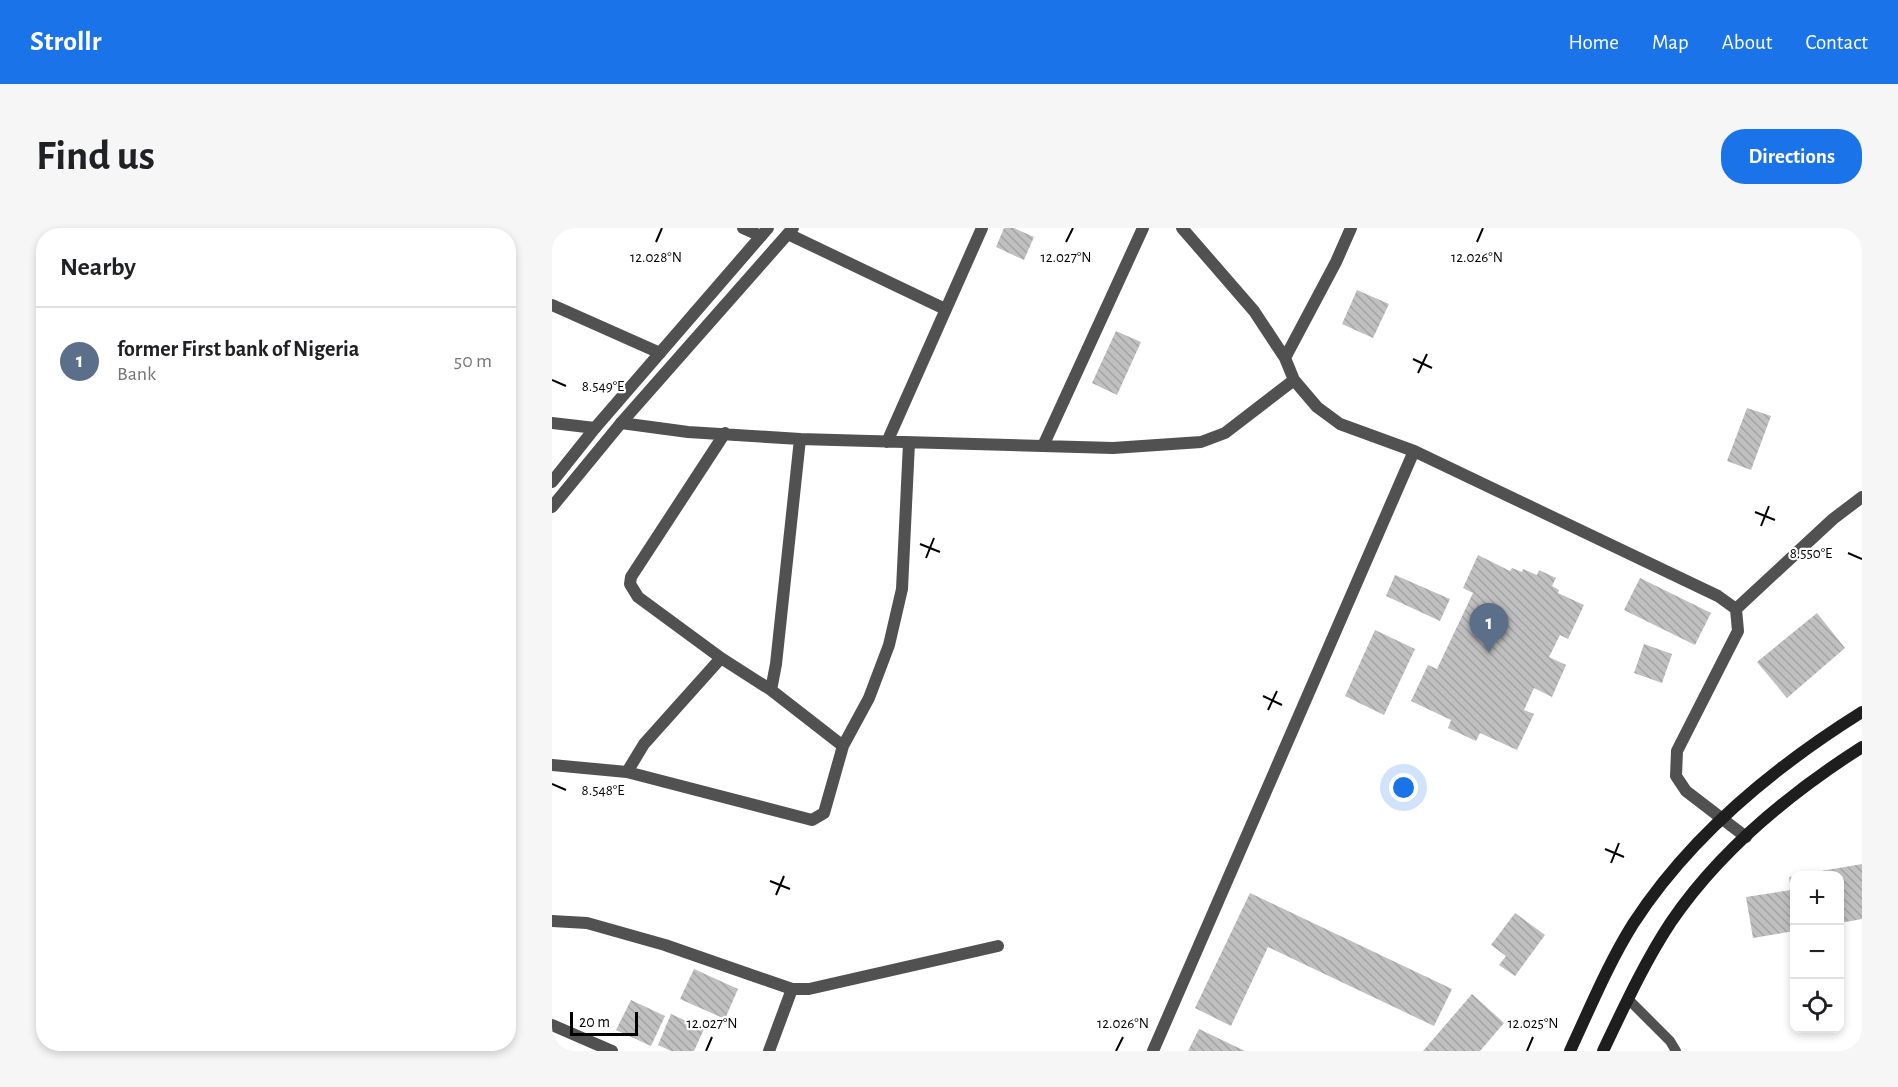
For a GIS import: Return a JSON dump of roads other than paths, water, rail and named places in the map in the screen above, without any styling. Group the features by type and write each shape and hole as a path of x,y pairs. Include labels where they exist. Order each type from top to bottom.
{"main road":[{"path":"1570,1051 1607,972 1633,925 1667,876 1748,795 1792,760 1862,712"},
{"path":"1603,1051 1628,999 1671,922 1706,877 1795,793 1862,747"}],"street":[{"path":"552,482 595,428 764,232 743,228"},
{"path":"887,442 982,228"},
{"path":"1043,446 1143,228"},
{"path":"1182,228 1254,310 1285,358 1294,380 1317,407 1340,424 1414,451 1718,596 1736,609 1738,631 1677,751 1676,776 1686,791 1746,837"},
{"path":"1285,358 1336,262 1351,228"},
{"path":"552,507 621,423 790,231 945,309"},
{"path":"552,305 660,353"},
{"path":"621,423 688,432 800,439 1113,448 1201,442 1225,433 1294,380"},
{"path":"552,423 595,428"},
{"path":"725,433 631,577 630,584 638,597 771,690 843,746"},
{"path":"771,690 776,663 800,439"},
{"path":"552,765 627,772 812,820 824,813 843,746 868,698 889,645 902,589 909,443"},
{"path":"1153,1051 1414,451"},
{"path":"1736,609 1833,519 1862,497"},
{"path":"627,772 645,744 721,657"},
{"path":"552,921 587,923 665,945 792,989 809,989 998,946"},
{"path":"769,1051 792,989"},
{"path":"552,1024 612,1051"}],"lane":[{"path":"1628,999 1670,1041 1676,1051"}],"place":[{"name":"former First bank of Nigeria","path":"1489,653"}]}
